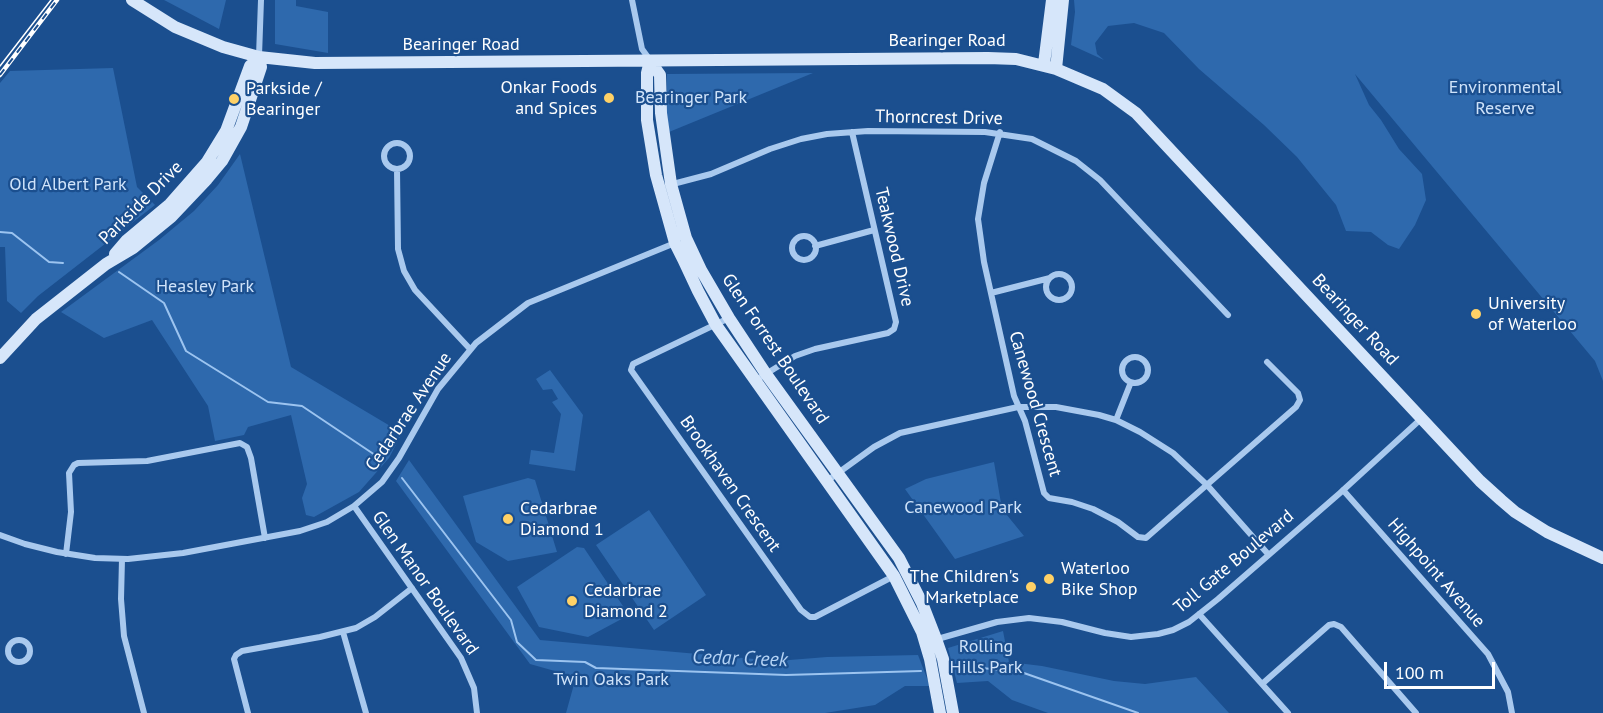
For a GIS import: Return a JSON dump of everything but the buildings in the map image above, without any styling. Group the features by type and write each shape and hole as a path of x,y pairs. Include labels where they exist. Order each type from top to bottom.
{"street":[{"name":"Bearinger Road","path":"132,0 175,27 199,38 259,57 287,61 336,63 988,58 1016,59 1050,67 1103,89 1136,113 1480,481 1515,512 1547,532 1603,558"},
{"path":"259,57 261,0"},
{"path":"632,0 642,49 650,61"},
{"path":"1050,67 1052,0"},
{"path":"1050,67 1063,0"},
{"name":"Parkside Drive","path":"0,358 36,319 106,264 133,248 171,217 222,161 242,127 261,67 259,57"},
{"name":"Glen Forrest Boulevard","path":"650,61 646,73 647,120 656,175 666,186 698,291 716,325 761,377 838,474 899,558 899,572"},
{"name":"Teakwood Drive","path":"761,377 795,356 815,349 888,333 894,329 896,322 852,132"},
{"name":"Thorncrest Drive","path":"666,186 711,174 770,149 826,134 1000,132 1034,139 1083,166 1100,180 1228,315"},
{"name":"Canewood Crescent","path":"1000,132 984,183 978,219 991,293 1018,407 1025,421 1044,493 1049,498 1093,509 1118,522 1138,537 1146,538 1207,485"},
{"path":"396,143 406,147 410,155 405,166 397,169 388,166 384,158 387,148 396,143"},
{"path":"397,169 398,249 404,270 415,290 470,349"},
{"path":"815,246 874,230"},
{"name":"Glen Forrest Boulevard","path":"681,240 704,274 761,377 827,481 922,603 931,641 940,713"},
{"name":"Cedarbrae Avenue","path":"0,535 32,547 66,554 122,559 167,556 265,538 320,525 354,506 382,482 438,389 470,349 526,304 681,240"},
{"path":"991,293 1057,275 1068,278 1072,284 1068,296 1059,300 1050,296 1046,287 1050,278"},
{"name":"Brookhaven Crescent","path":"729,318 633,364 631,370 801,610 810,617 815,618 899,572"},
{"path":"1138,357 1146,361 1149,371 1143,381 1131,382 1123,374 1123,365 1128,359 1138,357"},
{"path":"1207,485 1296,407 1300,400 1298,393 1267,362"},
{"path":"1116,420 1131,382"},
{"path":"827,481 895,435 1018,407 1056,407 1116,420 1173,453 1207,485 1268,554"},
{"name":"Toll Gate Boulevard","path":"931,641 997,622 1029,618 1062,622 1119,635 1146,636 1173,630 1199,614 1343,490 1422,418"},
{"path":"66,554 71,512 69,473 74,465 147,461 240,444 248,447 251,458 265,538"},
{"name":"Highpoint Avenue","path":"1343,490 1488,654 1508,692 1512,713"},
{"name":"Glen Manor Boulevard","path":"354,506 462,658 474,688 477,713"},
{"name":"Bearinger Road","path":"1581,547 1603,550"},
{"path":"122,559 121,599 124,636 144,713"},
{"path":"248,713 234,659 236,655 242,651 343,632 364,625 412,588"},
{"path":"1199,614 1288,713"},
{"path":"1262,684 1329,625 1334,624 1341,627 1416,713"},
{"path":"343,632 366,713"},
{"name":"Glen Forrest Boulevard","path":"931,641 943,659 953,713"},
{"path":"0,646 9,646"}],"green space":[{"path":"164,0 226,0 219,29 166,1"},
{"path":"275,0 296,0 296,6 328,12 328,53 275,44"},
{"name":"Environmental Reserve","path":"1074,0 1603,0 1603,381 1595,361 1355,74 1369,105 1399,149 1422,174 1426,200 1415,225 1399,249 1388,245 1371,232 1346,231 1336,205 1297,157 1199,69 1164,33 1134,23 1108,26 1095,43 1097,54 1104,60 1071,45"},
{"name":"Old Albert Park","path":"113,68 137,187 155,205 38,296 21,313 7,301 5,247 0,247 0,83 10,71"},
{"name":"Bearinger Park","path":"813,73 669,132 666,109 667,74"},
{"name":"Heasley Park","path":"240,154 291,367 402,433 389,458 359,492 314,517 306,515 302,498 307,484 291,415 248,427 244,435 215,441 208,406 152,320 104,338 61,312 159,240 194,211 218,185"},
{"path":"550,370 583,415 575,471 529,464 531,450 554,453 561,414 552,402 558,399 552,389 543,390 536,379"},
{"name":"Twin Oaks Park","path":"409,460 540,640 777,661 827,657 918,655 930,686 905,686 875,705 825,713 566,713 576,677 530,664 396,481"},
{"name":"Canewood Park","path":"994,462 1002,509 1024,536 955,559 905,489 926,479"},
{"name":"Cedarbrae Diamond 1","path":"528,478 535,480 557,552 508,561 476,542 463,496"},
{"path":"649,510 706,595 654,630 596,545"},
{"name":"Cedarbrae Diamond 2","path":"577,547 584,548 629,615 588,637 539,627 517,587"},
{"name":"Rolling Hills Park","path":"1003,631 1009,662 1042,666 1114,681 1145,684 1196,677 1229,713 1048,713 1012,700 988,681 957,683 948,648"}],"waterway":[{"name":"Cedar Creek","path":"0,232 12,233 49,262 63,263"},
{"name":"Cedar Creek","path":"119,272 164,303 186,351 268,402 302,406 381,459"},
{"name":"Cedar Creek","path":"402,478 511,620 517,642 536,660 585,662 596,668 786,675 921,671"},
{"name":"Cedar Creek","path":"962,666 1021,672 1138,713"}],"tram line":[{"path":"0,66 51,0"}],"railway":[{"path":"0,75 57,0"}],"place":[{"name":"Onkar Foods and Spices","path":"609,98"},
{"name":"Parkside / Bearinger","path":"234,99"},
{"name":"University of Waterloo","path":"1476,314"},
{"name":"Cedarbrae Diamond 1","path":"508,519"},
{"name":"Waterloo Bike Shop","path":"1049,579"},
{"name":"The Children's Marketplace","path":"1031,587"},
{"name":"Cedarbrae Diamond 2","path":"572,601"}]}
